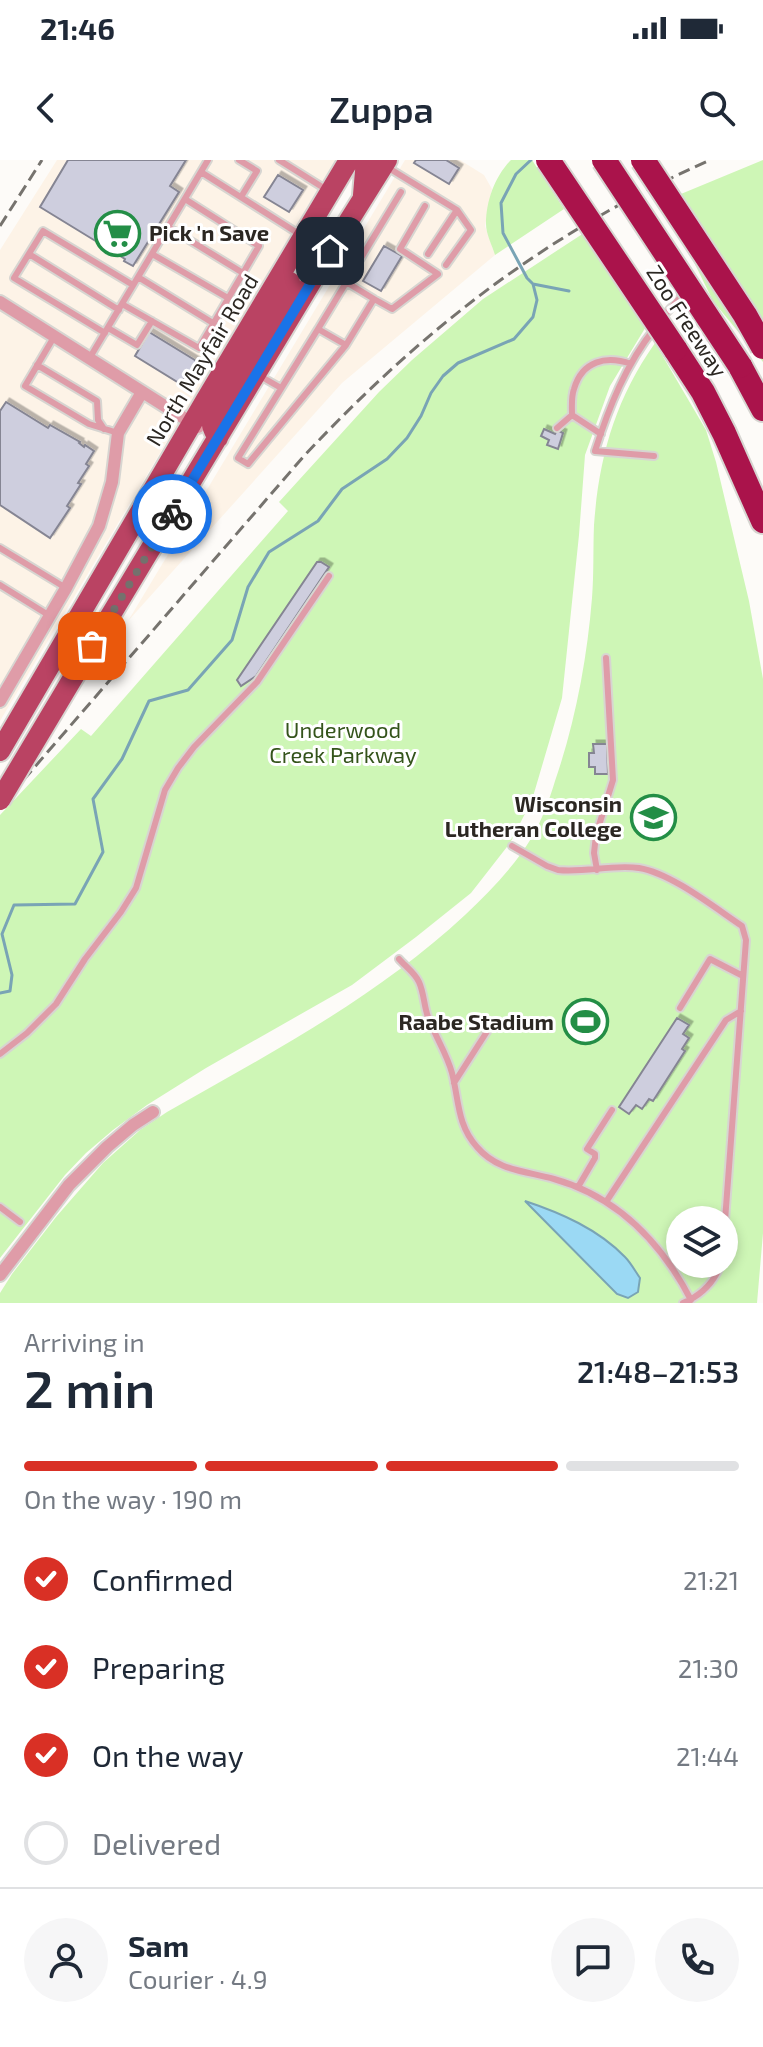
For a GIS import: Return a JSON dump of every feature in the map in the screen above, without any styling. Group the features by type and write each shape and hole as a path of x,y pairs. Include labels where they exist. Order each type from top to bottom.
{"highway":[{"name":"Zoo Freeway","path":"548,160 703,392 763,521"},
{"name":"Zoo Freeway","path":"604,160 740,366 763,409"},
{"path":"643,160 763,347"}],"main road":[{"name":"North Mayfair Road","path":"0,751 349,160"},
{"path":"0,800 363,199 379,162"},
{"path":"218,438 211,428 214,413 283,298 306,235"},
{"path":"94,643 127,561 195,444 197,433 192,423"}],"street":[{"path":"0,302 218,438"},
{"path":"0,701 92,542 104,514 112,482 111,431 142,392"},
{"path":"0,1275 69,1185 133,1125 153,1112"}],"lane":[{"path":"89,359 208,160"},
{"path":"239,160 257,171 241,197"},
{"path":"279,160 330,192"},
{"path":"379,162 457,210 471,230 446,265"},
{"path":"201,172 306,235"},
{"path":"374,299 346,345 248,464 238,458 401,192"},
{"path":"29,254 199,348 259,246 185,199"},
{"path":"346,282 392,309 438,274 400,249 425,206"},
{"path":"428,254 457,210"},
{"path":"168,227 243,273"},
{"path":"133,285 43,231 14,278 137,345 152,321"},
{"path":"330,251 355,268"},
{"path":"152,254 228,298"},
{"path":"710,272 721,264"},
{"path":"138,277 213,323"},
{"path":"654,456 595,451 613,399 645,340 670,307 700,280"},
{"path":"318,329 346,345"},
{"path":"54,337 25,386 89,424 111,431"},
{"path":"557,428 572,415 573,389 595,362 611,359 631,364"},
{"path":"37,365 97,401 98,420 111,431"},
{"path":"257,373 281,388"},
{"path":"572,415 601,434"},
{"path":"0,548 66,588"},
{"path":"0,1054 56,1004 121,912 136,888 165,790 178,768 194,747 257,682 329,576"},
{"path":"0,585 50,616"},
{"path":"597,870 594,853 596,835 613,780 606,658"},
{"path":"512,846 558,870 640,868 675,882 742,926 746,940 726,1206"},
{"path":"399,959 420,984 429,1021 449,1063 461,1123 467,1134 486,1156 506,1168 578,1187 606,1202 640,1228 659,1248 691,1300"},
{"path":"680,1008 710,959 743,976"},
{"path":"606,1202 726,1020 741,1011"},
{"path":"454,1083 488,1030"},
{"path":"578,1187 595,1158 595,1154 587,1149 612,1110"},
{"path":"0,1207 20,1222"},
{"path":"683,1303 691,1300 715,1278"}],"shaded area":[{"path":"57,160 335,160 0,721 0,250"},
{"path":"405,160 460,160 484,175 492,189 485,226 495,255 342,383 128,621"}],"green space":[{"path":"511,160 532,160 564,209 495,255 486,228 486,215 492,189"},
{"path":"763,160 763,362 713,301 664,201"},
{"name":"Underwood Creek Parkway","path":"587,231 650,320 610,386 585,455 562,698 532,800 510,843 471,893 352,985 206,1068 113,1130 65,1175 0,1258 0,815 81,729 91,736 288,511 279,502 379,392 483,299"},
{"name":"Wisconsin Lutheran College","path":"655,343 706,430 749,601 763,679 763,1233 757,1303 0,1303 0,1293 12,1274 56,1217 103,1163 140,1130 322,1022 396,972 465,915 525,848 548,803 574,714 590,621 594,525 600,476 611,430 629,386"}],"water":[{"path":"525,1201 578,1223 603,1238 627,1259 640,1278 638,1292 628,1298 617,1294"}],"building":[{"name":"Pick 'n Save","path":"68,160 186,160 170,186 179,192 133,266 40,207"},
{"path":"416,160 446,160 459,168 449,184 414,163"},
{"path":"278,175 303,190 289,212 264,197"},
{"path":"384,246 402,256 381,291 363,281"},
{"path":"149,332 198,362 179,383 135,356"},
{"path":"6,402 94,451 78,483 81,484 67,506 70,508 50,538 0,505 0,411"},
{"path":"544,429 555,434 557,430 563,433 558,449 547,445 549,440 541,436"},
{"path":"317,562 329,567 256,676 241,686 237,680"},
{"path":"593,744 607,744 608,774 595,774 595,767 589,767 589,753 594,753"},
{"path":"677,1018 689,1025 683,1034 689,1038 682,1049 685,1051 653,1101 649,1099 642,1109 636,1105 629,1114 619,1107"}],"waterway":[{"path":"0,993 10,991 12,975 2,934 14,905 75,904 103,852 93,799 122,759 149,701 188,690 232,640 248,587 269,552 318,521 342,489 387,459 407,438 443,376 458,363 514,339 533,317 537,300 533,284 503,233 501,203 516,174 531,160"},
{"path":"533,284 569,291"}],"railway":[{"path":"0,226 42,160"},
{"path":"0,807 304,456 396,365 443,325 542,251 595,218 710,160"}],"way so far":[{"path":"92,646 172,514"}],"place":[{"name":"Pick 'n Save","path":"118,233"},
{"name":"Wisconsin Lutheran College","path":"653,817"},
{"name":"Raabe Stadium","path":"585,1022"}],"route":[{"path":"172,514 330,251"}]}
